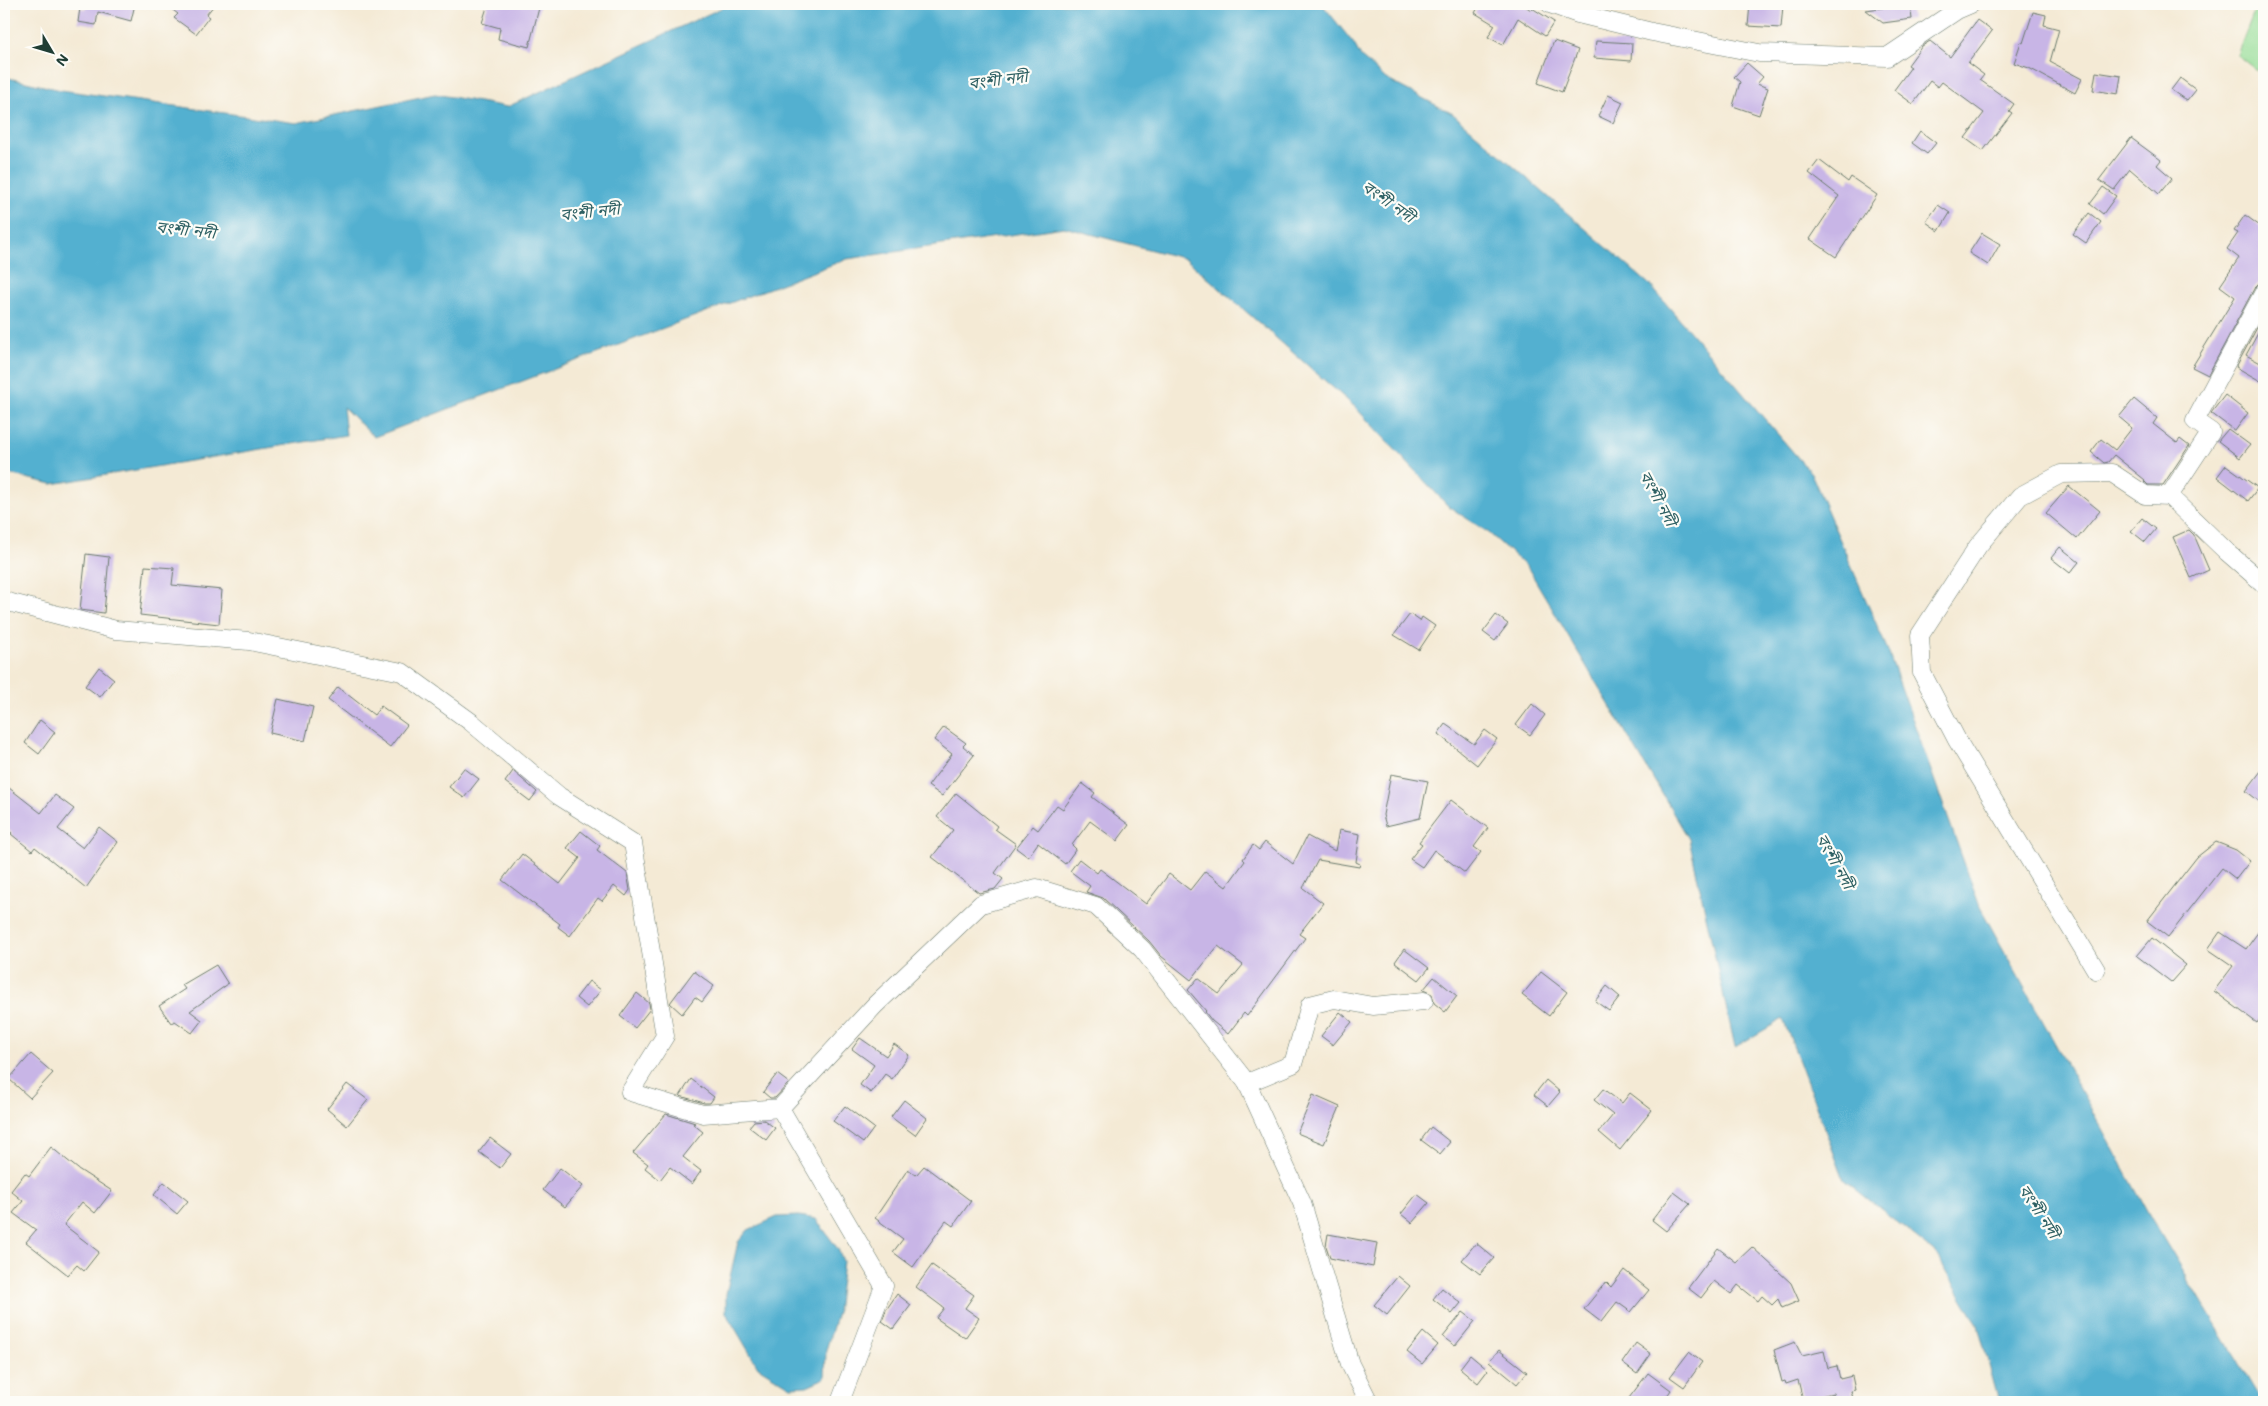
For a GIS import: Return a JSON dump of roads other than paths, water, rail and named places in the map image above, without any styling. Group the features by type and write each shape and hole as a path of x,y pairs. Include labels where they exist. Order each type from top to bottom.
{"street":[{"path":"1550,4 1578,14 1643,30 1759,53 1887,57 1956,10 1970,4"},
{"path":"2169,496 2211,432 2195,421 2264,292"},
{"path":"2096,970 1944,715 1922,673 1920,635 1978,546 2020,496 2061,474 2112,473 2145,495 2169,496 2226,552 2264,584"},
{"path":"4,601 116,630 249,641 402,672 471,722 559,796 633,843 666,1036 630,1092 703,1114 780,1108 875,1006 981,904 1037,888 1096,906 1142,949 1247,1083 1302,1204 1350,1364 1369,1402"},
{"path":"1247,1083 1293,1064 1310,1005 1334,999 1373,1006 1424,1001"},
{"path":"780,1108 884,1286 840,1402"}],"water":[{"name":"বংশী নদী","path":"730,4 1322,4 1354,44 1361,57 1386,79 1453,114 1650,285 1811,473 1888,651 1980,907 2151,1218 2262,1402 1999,1402 1978,1325 1935,1252 1844,1180 1783,1019 1735,1047 1689,839 1528,568 1489,533 1448,506 1355,407 1186,259 1064,227 847,259 374,437 343,407 346,435 52,484 4,473 4,77 61,90 296,123 435,94 507,107"},
{"path":"799,1216 816,1219 838,1249 843,1261 837,1313 826,1350 825,1378 807,1386 791,1387 758,1367 726,1313 726,1294 738,1242 748,1230 777,1217"}]}
